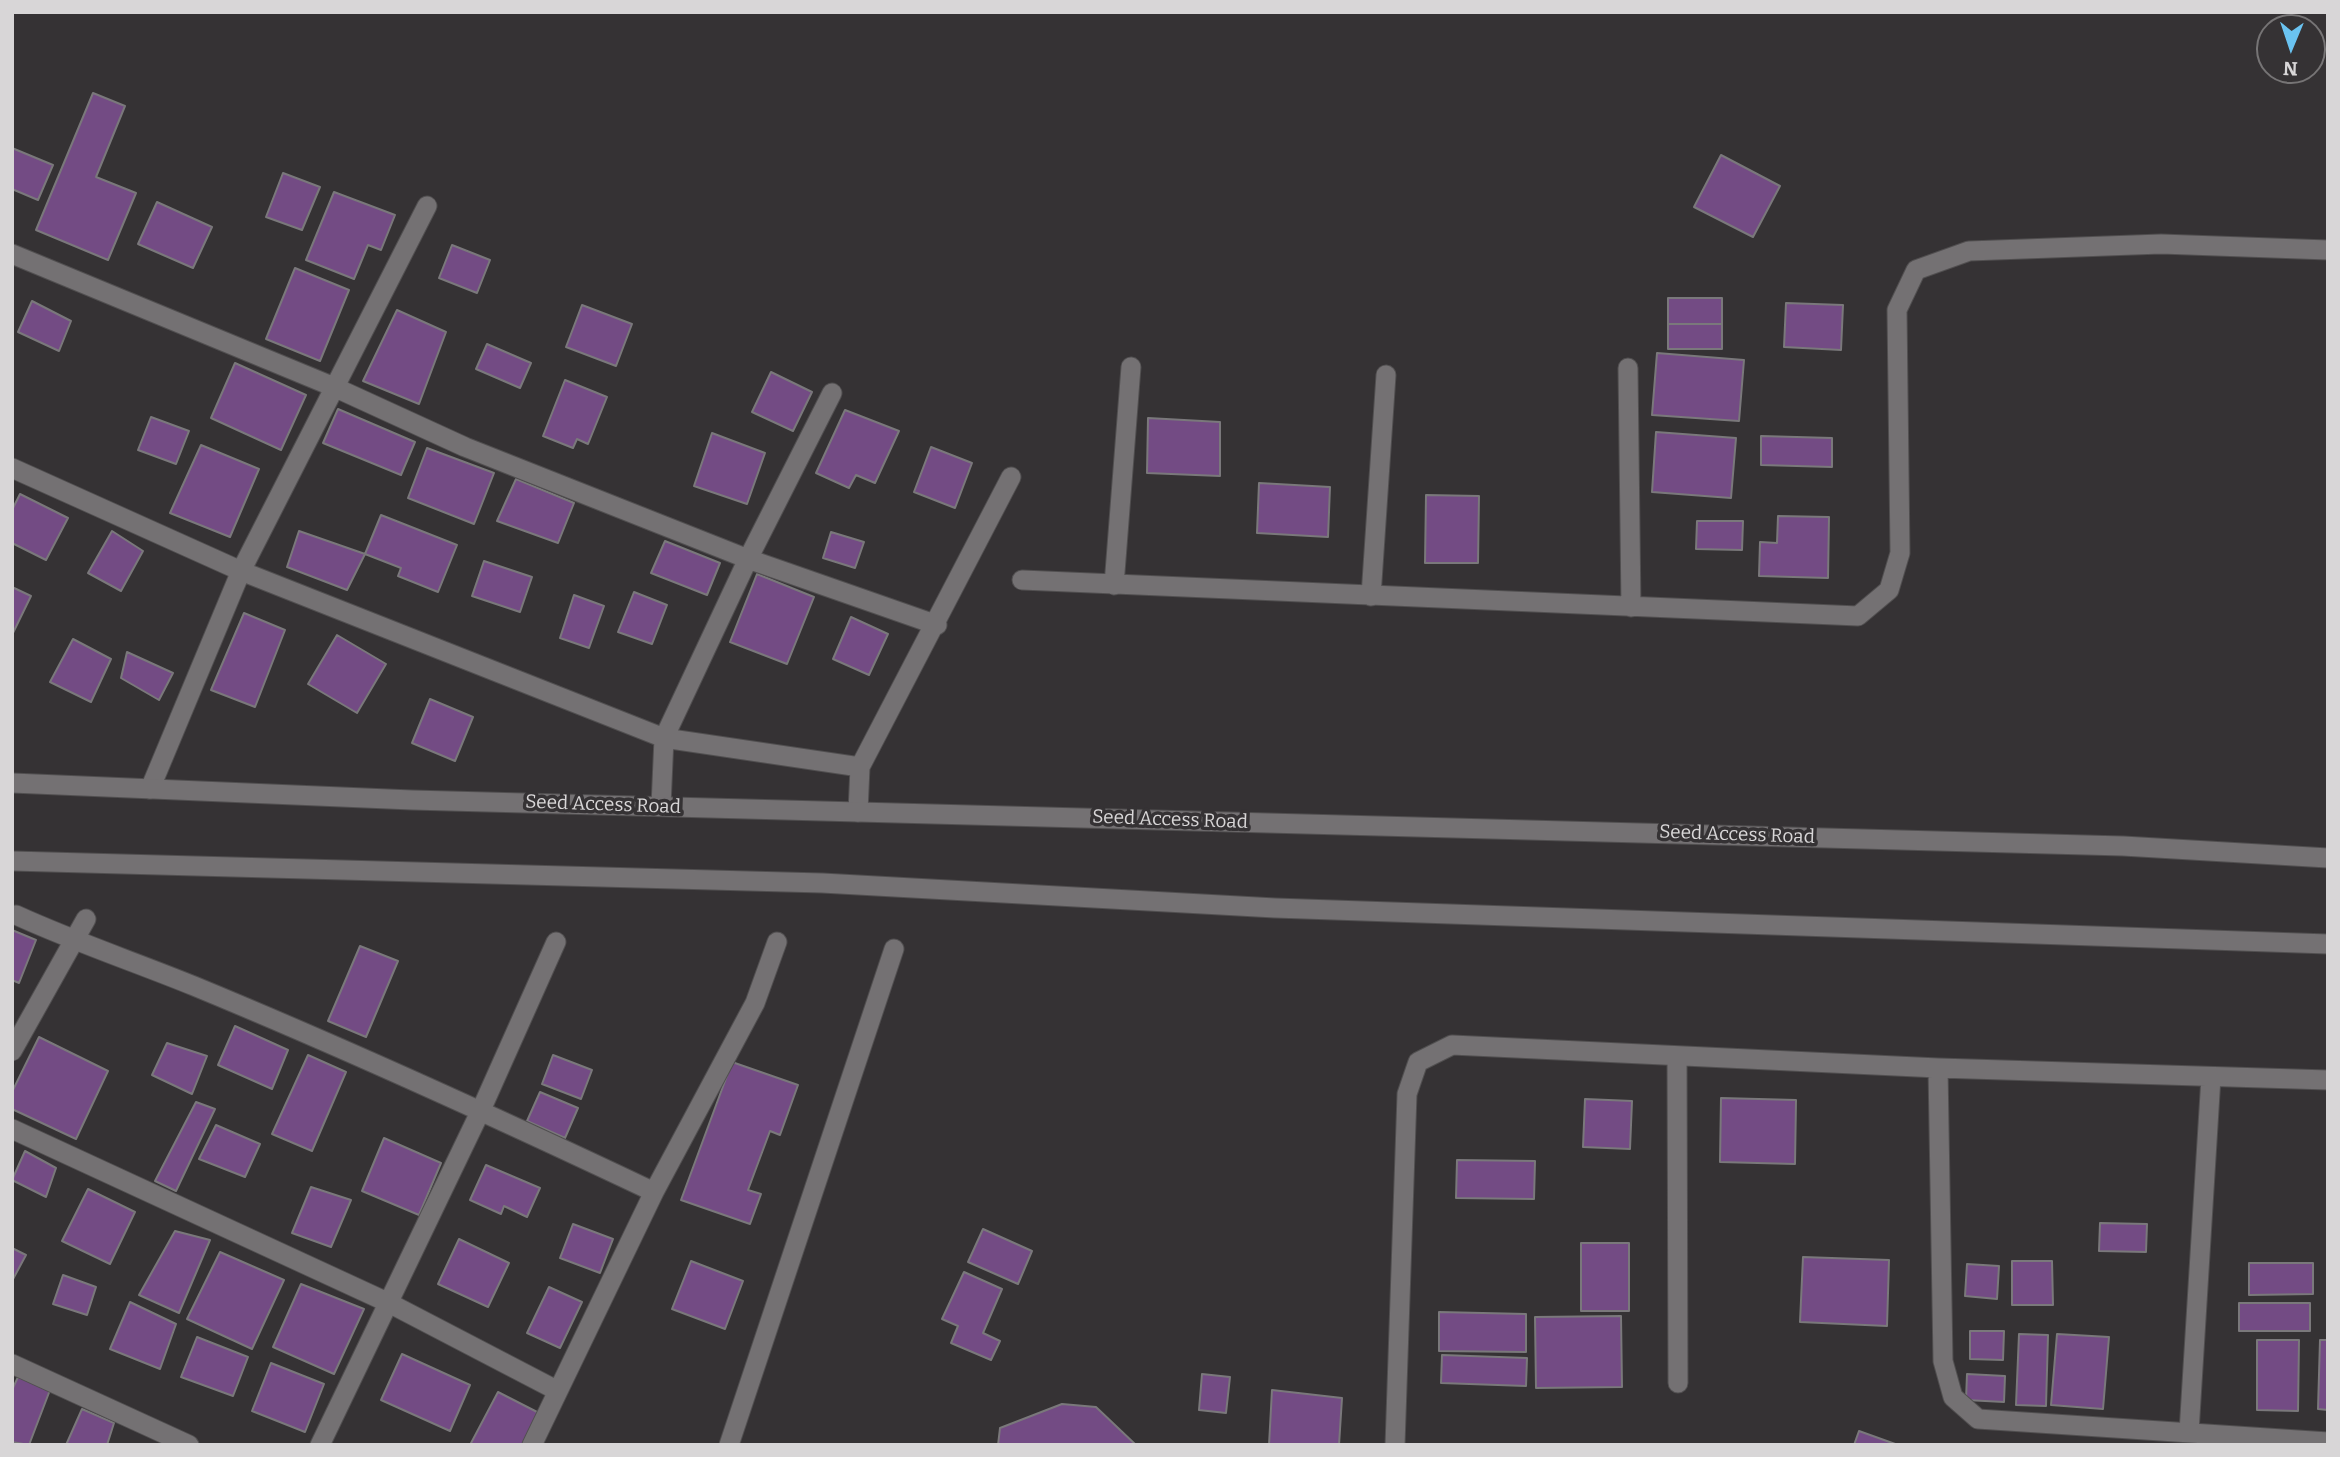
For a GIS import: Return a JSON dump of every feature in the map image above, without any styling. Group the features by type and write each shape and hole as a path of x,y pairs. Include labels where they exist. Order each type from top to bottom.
{"street":[{"path":"150,789 240,571 427,206"},
{"path":"1022,580 1857,616 1889,590 1900,553 1897,310 1916,270 1969,251 2161,244 2328,250"},
{"path":"12,254 334,387 465,447 748,559 937,625"},
{"path":"1114,585 1131,367"},
{"path":"1628,368 1631,607"},
{"path":"1371,596 1385,375"},
{"path":"661,806 664,738 748,559 832,393"},
{"path":"12,468 240,571 664,738 860,767"},
{"path":"858,812 860,767 937,625 1012,477"},
{"name":"Seed Access Road","path":"12,783 858,812 2095,845 2328,858"},
{"path":"12,861 822,883 1275,908 2328,944"},
{"path":"16,915 71,940 192,985 481,1110 654,1192"},
{"path":"12,1051 71,940 86,919"},
{"path":"320,1445 481,1110 556,942"},
{"path":"532,1445 654,1192 755,1003 777,942"},
{"path":"729,1445 894,949"},
{"path":"1395,1445 1407,1094 1418,1062 1452,1045 1938,1068 2328,1080"},
{"path":"1677,1056 1678,1383"},
{"path":"1938,1068 1943,1361 1953,1397 1978,1419 2328,1442"},
{"path":"2189,1432 2211,1077"},
{"path":"12,1129 388,1304 558,1391"},
{"path":"12,1364 189,1445"}],"building":[{"path":"93,93 125,106 96,177 136,193 108,260 36,230"},
{"path":"12,148 53,165 38,200 12,189"},
{"path":"1721,155 1780,186 1753,237 1694,207"},
{"path":"283,173 320,187 302,230 266,217"},
{"path":"334,192 395,215 381,250 368,245 354,279 306,260"},
{"path":"157,202 212,227 193,268 138,244"},
{"path":"452,245 490,260 477,293 439,278"},
{"path":"295,268 349,290 320,361 266,339"},
{"path":"1668,298 1722,298 1722,324 1668,324"},
{"path":"32,301 71,321 59,351 18,332"},
{"path":"1786,303 1843,305 1841,350 1784,347"},
{"path":"582,305 632,324 616,366 566,347"},
{"path":"397,310 446,332 419,404 363,381"},
{"path":"1668,324 1722,324 1722,349 1668,349"},
{"path":"487,344 531,363 520,388 476,369"},
{"path":"1657,353 1744,360 1739,421 1652,415"},
{"path":"235,363 306,395 281,450 211,418"},
{"path":"771,372 812,392 793,431 752,412"},
{"path":"565,380 607,397 588,444 577,439 573,448 543,436"},
{"path":"338,409 415,442 401,475 323,443"},
{"path":"845,410 899,431 875,483 856,475 849,488 816,473"},
{"path":"151,417 189,431 176,464 138,450"},
{"path":"1148,418 1220,422 1220,476 1147,473"},
{"path":"1656,432 1736,438 1731,498 1652,492"},
{"path":"712,433 765,453 747,504 694,486"},
{"path":"1761,436 1832,438 1832,467 1761,465"},
{"path":"201,445 259,469 230,537 170,513"},
{"path":"931,447 972,463 955,508 914,492"},
{"path":"427,448 494,473 474,524 408,498"},
{"path":"516,479 574,503 558,543 497,521"},
{"path":"1259,483 1330,487 1328,537 1257,533"},
{"path":"20,494 68,518 46,560 12,543 12,510"},
{"path":"1426,495 1479,496 1478,563 1425,563"},
{"path":"381,515 457,545 438,592 398,576 401,568 365,554"},
{"path":"1778,516 1829,517 1828,578 1759,576 1760,542 1777,543"},
{"path":"1697,521 1743,521 1742,550 1696,549"},
{"path":"112,531 143,551 121,591 88,573"},
{"path":"299,531 365,554 347,590 287,567"},
{"path":"831,532 864,542 855,568 823,558"},
{"path":"665,541 720,563 707,595 651,573"},
{"path":"484,561 532,577 520,612 472,596"},
{"path":"757,574 814,597 787,664 730,642"},
{"path":"12,587 31,596 12,635"},
{"path":"634,592 667,605 652,644 618,632"},
{"path":"574,595 604,606 589,648 560,638"},
{"path":"244,613 285,630 255,707 211,690"},
{"path":"851,617 888,634 869,675 833,659"},
{"path":"337,635 386,664 357,713 308,684"},
{"path":"73,639 111,659 91,702 50,682"},
{"path":"127,652 173,673 159,700 121,678"},
{"path":"430,699 473,717 455,761 412,743"},
{"path":"12,930 36,940 19,983 12,980"},
{"path":"360,946 398,961 366,1037 328,1021"},
{"path":"235,1026 288,1050 272,1089 218,1065"},
{"path":"39,1037 108,1071 76,1139 12,1109 12,1092"},
{"path":"167,1043 207,1056 192,1094 152,1075"},
{"path":"308,1055 346,1072 312,1151 272,1134"},
{"path":"553,1055 592,1070 581,1099 542,1084"},
{"path":"732,1062 798,1085 780,1135 770,1131 748,1190 761,1194 750,1224 681,1200"},
{"path":"540,1092 578,1108 565,1138 527,1121"},
{"path":"1721,1098 1796,1100 1795,1164 1720,1162"},
{"path":"1585,1099 1632,1101 1630,1149 1583,1147"},
{"path":"196,1102 215,1109 176,1191 155,1181"},
{"path":"216,1125 260,1144 245,1177 199,1159"},
{"path":"384,1138 441,1163 419,1215 362,1191"},
{"path":"25,1151 56,1168 46,1197 12,1180"},
{"path":"1457,1160 1535,1161 1534,1199 1456,1198"},
{"path":"486,1165 540,1188 527,1217 504,1206 501,1214 470,1200"},
{"path":"311,1187 351,1200 331,1247 292,1233"},
{"path":"88,1189 135,1212 110,1264 62,1241"},
{"path":"2100,1223 2147,1224 2146,1252 2099,1251"},
{"path":"573,1224 613,1239 600,1273 560,1258"},
{"path":"983,1229 1032,1251 1018,1284 968,1262"},
{"path":"175,1231 210,1240 179,1313 139,1295"},
{"path":"459,1239 509,1263 488,1307 438,1284"},
{"path":"1581,1243 1629,1243 1629,1311 1581,1311"},
{"path":"12,1248 26,1255 12,1281"},
{"path":"220,1252 284,1280 252,1349 187,1319"},
{"path":"1803,1257 1889,1260 1887,1326 1800,1322"},
{"path":"691,1261 743,1281 725,1329 672,1309"},
{"path":"2012,1261 2052,1261 2053,1305 2012,1305"},
{"path":"2249,1263 2313,1263 2313,1294 2249,1295"},
{"path":"1967,1264 1999,1266 1997,1299 1965,1296"},
{"path":"964,1272 1002,1289 983,1333 1000,1341 991,1360 951,1343 958,1326 942,1319"},
{"path":"63,1275 96,1287 87,1315 53,1304"},
{"path":"301,1284 364,1309 334,1374 273,1347"},
{"path":"549,1287 582,1302 560,1348 527,1333"},
{"path":"130,1302 176,1324 160,1369 110,1349"},
{"path":"2239,1303 2310,1303 2310,1331 2239,1331"},
{"path":"1439,1312 1526,1314 1526,1352 1439,1351"},
{"path":"1621,1316 1622,1387 1536,1388 1535,1317"},
{"path":"1970,1331 2004,1331 2003,1360 1970,1359"},
{"path":"2019,1334 2048,1335 2046,1406 2016,1405"},
{"path":"2057,1334 2109,1337 2103,1409 2051,1405"},
{"path":"197,1337 248,1357 233,1396 181,1377"},
{"path":"2257,1340 2299,1340 2298,1411 2257,1410"},
{"path":"2320,1340 2328,1340 2328,1410 2318,1409"},
{"path":"402,1354 470,1385 450,1431 381,1400"},
{"path":"1442,1355 1527,1358 1526,1386 1441,1383"},
{"path":"271,1363 324,1384 305,1432 252,1411"},
{"path":"1202,1374 1230,1377 1226,1413 1199,1410"},
{"path":"1967,1374 2005,1376 2004,1402 1966,1400"},
{"path":"18,1377 50,1390 29,1445 12,1442 12,1390"},
{"path":"1272,1390 1342,1398 1339,1445 1269,1445"},
{"path":"498,1392 541,1414 525,1445 470,1445"},
{"path":"1062,1404 1096,1407 1136,1445 998,1445 1000,1428"},
{"path":"82,1409 114,1423 107,1445 66,1445"},
{"path":"1859,1431 1898,1445 1854,1445"}]}
